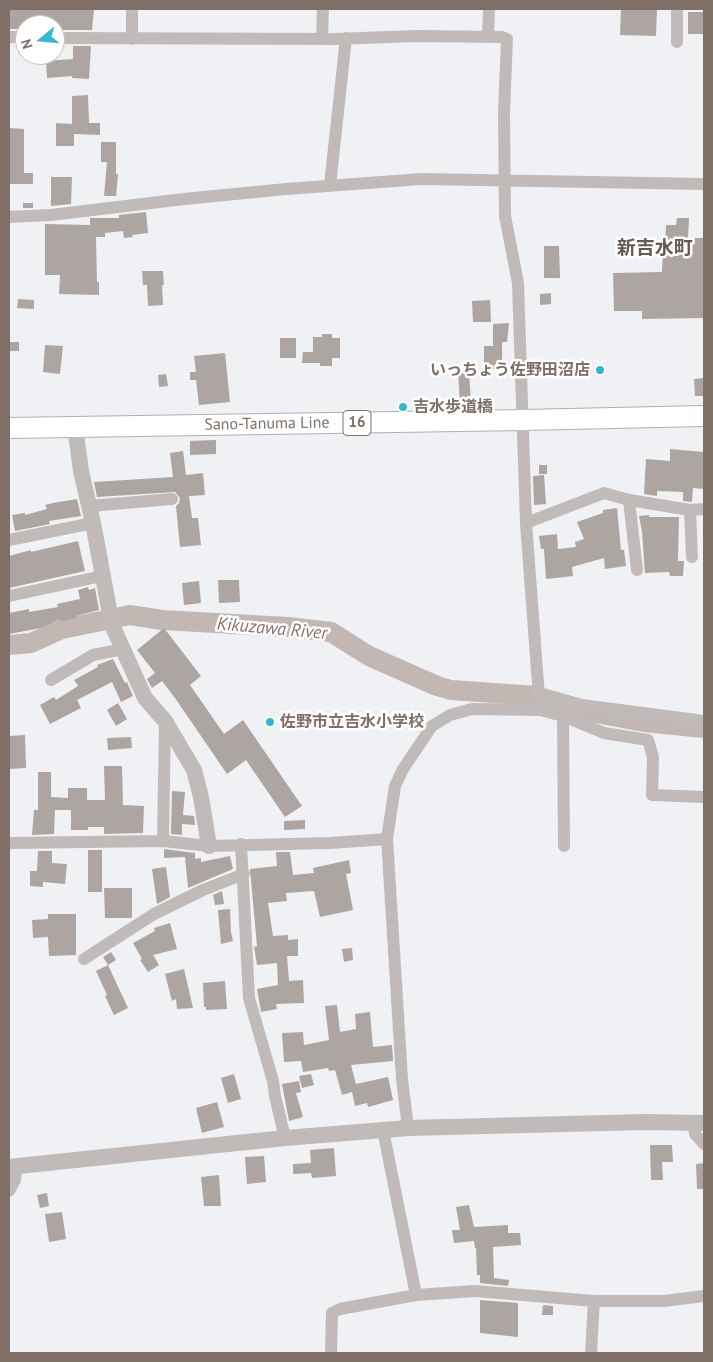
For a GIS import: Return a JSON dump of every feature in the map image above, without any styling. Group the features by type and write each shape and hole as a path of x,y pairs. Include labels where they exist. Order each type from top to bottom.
{"main road":[{"name":"Sano-Tanuma Line","path":"9,428 704,416"}],"street":[{"path":"132,9 132,38"},
{"path":"322,39 323,9"},
{"path":"488,37 489,9"},
{"path":"677,9 677,42"},
{"path":"65,38 322,39 417,36 508,39 504,181 505,216 518,283 526,523 540,710"},
{"path":"330,185 346,38"},
{"path":"9,217 51,215 184,199 330,185 422,179 704,184"},
{"path":"75,427 81,471 93,523 112,625 145,698 165,721 194,770 201,797 208,846"},
{"path":"526,523 604,493 629,500 690,510 704,509"},
{"path":"89,506 172,499"},
{"path":"629,500 638,570"},
{"path":"690,510 692,557"},
{"path":"9,540 93,523"},
{"path":"9,596 102,576"},
{"path":"51,680 93,655 123,649"},
{"path":"539,694 582,705 704,721"},
{"path":"408,1128 402,1079 387,839 395,786 403,769 432,726 450,715 472,709 540,710 563,716 604,733 648,740 653,758 652,795 704,797"},
{"path":"563,716 564,846"},
{"path":"163,841 165,721"},
{"path":"9,843 163,841 208,846 330,843 387,839"},
{"path":"241,844 249,998 273,1081 285,1138"},
{"path":"84,958 154,914 203,890 244,874"},
{"path":"9,1191 15,1180 12,1167 285,1138 408,1128 645,1122 699,1123 695,1134 704,1144"},
{"path":"383,1130 416,1295"},
{"path":"330,1353 332,1313 340,1309 416,1295 475,1292 594,1302 664,1301 704,1296"},
{"path":"591,1353 594,1302"}],"building":[{"path":"9,9 94,9 92,30 65,30 65,15 15,15 15,29 9,29"},
{"path":"621,9 657,9 656,36 620,35"},
{"path":"688,12 704,12 704,34 688,34"},
{"path":"73,46 91,46 89,79 72,78 72,76 47,78 46,65 65,65 65,60 73,59"},
{"path":"88,95 89,123 100,123 100,135 74,134 74,146 56,146 56,123 72,124 72,96"},
{"path":"9,128 24,129 24,173 33,173 33,184 9,184"},
{"path":"101,142 116,142 116,174 118,174 116,196 104,196 107,162 101,162"},
{"path":"51,177 72,177 71,204 51,206"},
{"path":"23,203 33,203 33,208 23,208"},
{"path":"146,212 148,233 124,238 123,231 105,233 105,237 96,237 99,295 59,294 60,275 45,275 45,224 90,225 90,218 119,218 119,215"},
{"path":"677,218 689,218 688,238 704,238 704,318 642,319 642,311 614,311 613,273 662,272 666,225 676,225"},
{"path":"544,246 559,246 560,278 544,278"},
{"path":"142,271 163,271 163,305 148,306 147,285 143,285"},
{"path":"551,293 551,304 540,305 540,294"},
{"path":"18,299 34,300 34,309 17,308"},
{"path":"490,300 491,322 473,322 472,301"},
{"path":"509,323 507,342 502,342 502,369 484,369 484,346 493,346 493,324"},
{"path":"322,334 332,334 332,338 340,338 340,358 332,358 332,366 320,366 320,363 302,363 303,352 313,352 313,337 322,337"},
{"path":"280,338 296,338 296,358 280,358"},
{"path":"9,342 19,342 19,351 9,351"},
{"path":"45,345 63,346 60,374 43,372"},
{"path":"225,353 230,402 199,405 196,380 190,380 190,372 196,372 194,356"},
{"path":"469,370 471,405 460,405 458,371"},
{"path":"166,374 168,386 159,387 158,375"},
{"path":"704,378 704,396 695,396 694,379"},
{"path":"216,440 216,454 190,455 190,441"},
{"path":"670,449 704,452 704,489 693,488 692,502 683,501 683,492 657,491 657,496 644,494 646,459 670,461"},
{"path":"183,451 186,475 203,473 205,495 189,496 192,518 198,518 201,545 180,547 176,506 180,498 175,492 97,497 94,482 173,477 170,453"},
{"path":"539,465 547,465 547,474 539,474"},
{"path":"544,475 546,504 534,505 533,476"},
{"path":"77,499 81,516 49,521 50,524 15,531 12,515 25,513 25,515 47,509 45,505"},
{"path":"617,508 621,550 624,550 626,566 605,569 604,558 572,567 573,576 546,579 544,549 541,549 539,536 557,534 558,549 576,547 575,542 584,539 577,522 603,513 603,510"},
{"path":"649,515 649,517 679,517 678,561 684,561 683,576 670,576 669,572 645,573 639,516"},
{"path":"78,541 85,571 9,588 9,556"},
{"path":"218,580 239,580 240,602 219,603"},
{"path":"199,581 201,603 184,605 182,583"},
{"path":"88,587 89,590 95,588 99,610 76,616 76,618 61,621 60,619 41,628 9,634 9,613 29,609 29,612 58,607 57,604 80,599 78,590"},
{"path":"164,628 201,676 190,685 224,734 243,720 302,806 285,817 246,760 227,774 162,681 152,688 147,679 155,673 137,650"},
{"path":"113,659 133,696 121,702 112,682 77,700 81,708 50,724 40,705 54,697 56,700 78,686 74,680 98,667 97,665"},
{"path":"118,703 127,719 116,726 107,710"},
{"path":"25,735 26,768 9,769 9,736"},
{"path":"131,737 132,748 108,750 107,738"},
{"path":"104,766 122,766 123,805 144,806 143,833 104,834 104,827 88,827 88,830 71,830 71,810 55,810 54,834 32,835 34,810 38,810 38,772 51,772 51,797 68,798 68,788 87,788 87,800 105,800"},
{"path":"172,791 185,792 183,815 194,816 195,825 182,824 182,835 171,834"},
{"path":"305,820 305,829 284,830 284,821"},
{"path":"164,849 195,853 195,859 201,858 201,862 230,856 233,869 188,888 185,857 164,858"},
{"path":"88,850 102,850 102,892 88,892"},
{"path":"38,851 52,851 52,863 67,864 65,884 43,882 43,887 30,886 30,871 37,871"},
{"path":"276,852 290,852 293,875 314,873 313,868 349,860 351,873 346,874 353,910 320,917 314,891 286,893 287,901 268,903 273,936 288,935 288,940 298,939 298,956 287,956 289,981 303,980 304,1003 276,1004 277,1009 261,1012 257,989 278,985 277,963 257,965 254,947 257,946 250,869 277,866"},
{"path":"166,867 170,897 157,904 152,869"},
{"path":"104,888 132,888 132,918 105,918"},
{"path":"222,891 224,904 215,905 213,895"},
{"path":"230,909 233,941 221,944 218,910"},
{"path":"48,914 76,914 76,955 49,956 48,937 33,938 32,920 48,919"},
{"path":"170,923 177,949 153,955 159,965 148,972 140,960 142,959 133,943 155,931 154,928"},
{"path":"352,948 353,960 344,962 342,949"},
{"path":"111,952 116,960 108,965 103,957"},
{"path":"108,965 128,1008 114,1015 96,971"},
{"path":"184,969 193,1008 177,1009 176,999 172,1001 165,974"},
{"path":"225,981 227,1009 206,1010 206,1007 204,1007 203,983"},
{"path":"337,1005 340,1032 356,1029 355,1014 370,1012 373,1047 392,1045 393,1061 351,1065 356,1084 388,1077 393,1100 368,1107 367,1103 355,1106 352,1092 342,1095 335,1070 329,1071 328,1068 303,1072 301,1061 284,1062 282,1033 303,1032 304,1045 329,1040 325,1006"},
{"path":"234,1074 241,1099 228,1103 221,1078"},
{"path":"311,1074 314,1085 302,1088 299,1076"},
{"path":"299,1081 301,1092 296,1093 303,1117 289,1121 282,1084"},
{"path":"217,1102 224,1127 202,1133 196,1108"},
{"path":"650,1145 672,1145 673,1162 662,1162 663,1180 651,1180"},
{"path":"334,1148 336,1176 312,1178 311,1173 293,1174 293,1164 311,1163 310,1150"},
{"path":"264,1156 266,1182 247,1184 245,1157"},
{"path":"704,1163 704,1189 697,1189 696,1164"},
{"path":"219,1175 221,1206 204,1206 201,1177"},
{"path":"47,1193 49,1206 40,1208 37,1195"},
{"path":"469,1205 474,1227 508,1225 508,1233 520,1233 521,1245 493,1247 494,1278 509,1280 508,1286 480,1283 480,1275 477,1275 474,1241 454,1243 452,1230 460,1230 456,1207"},
{"path":"62,1212 66,1239 49,1242 45,1214"},
{"path":"480,1300 518,1303 518,1337 480,1333"},
{"path":"543,1305 553,1306 553,1315 542,1315"}],"waterway":[{"name":"Kikuzawa River","path":"9,645 31,643 62,629 130,615 162,620 288,627 331,632 369,656 437,686 451,690 536,696 559,705 596,713 644,722 704,728"}],"place":[{"name":"いっちょう佐野田沼店","path":"600,370"},
{"name":"吉水歩道橋","path":"403,407"},
{"name":"佐野市立吉水小学校","path":"270,722"}],"district":[{"name":"新吉水町","path":"655,249"}]}
